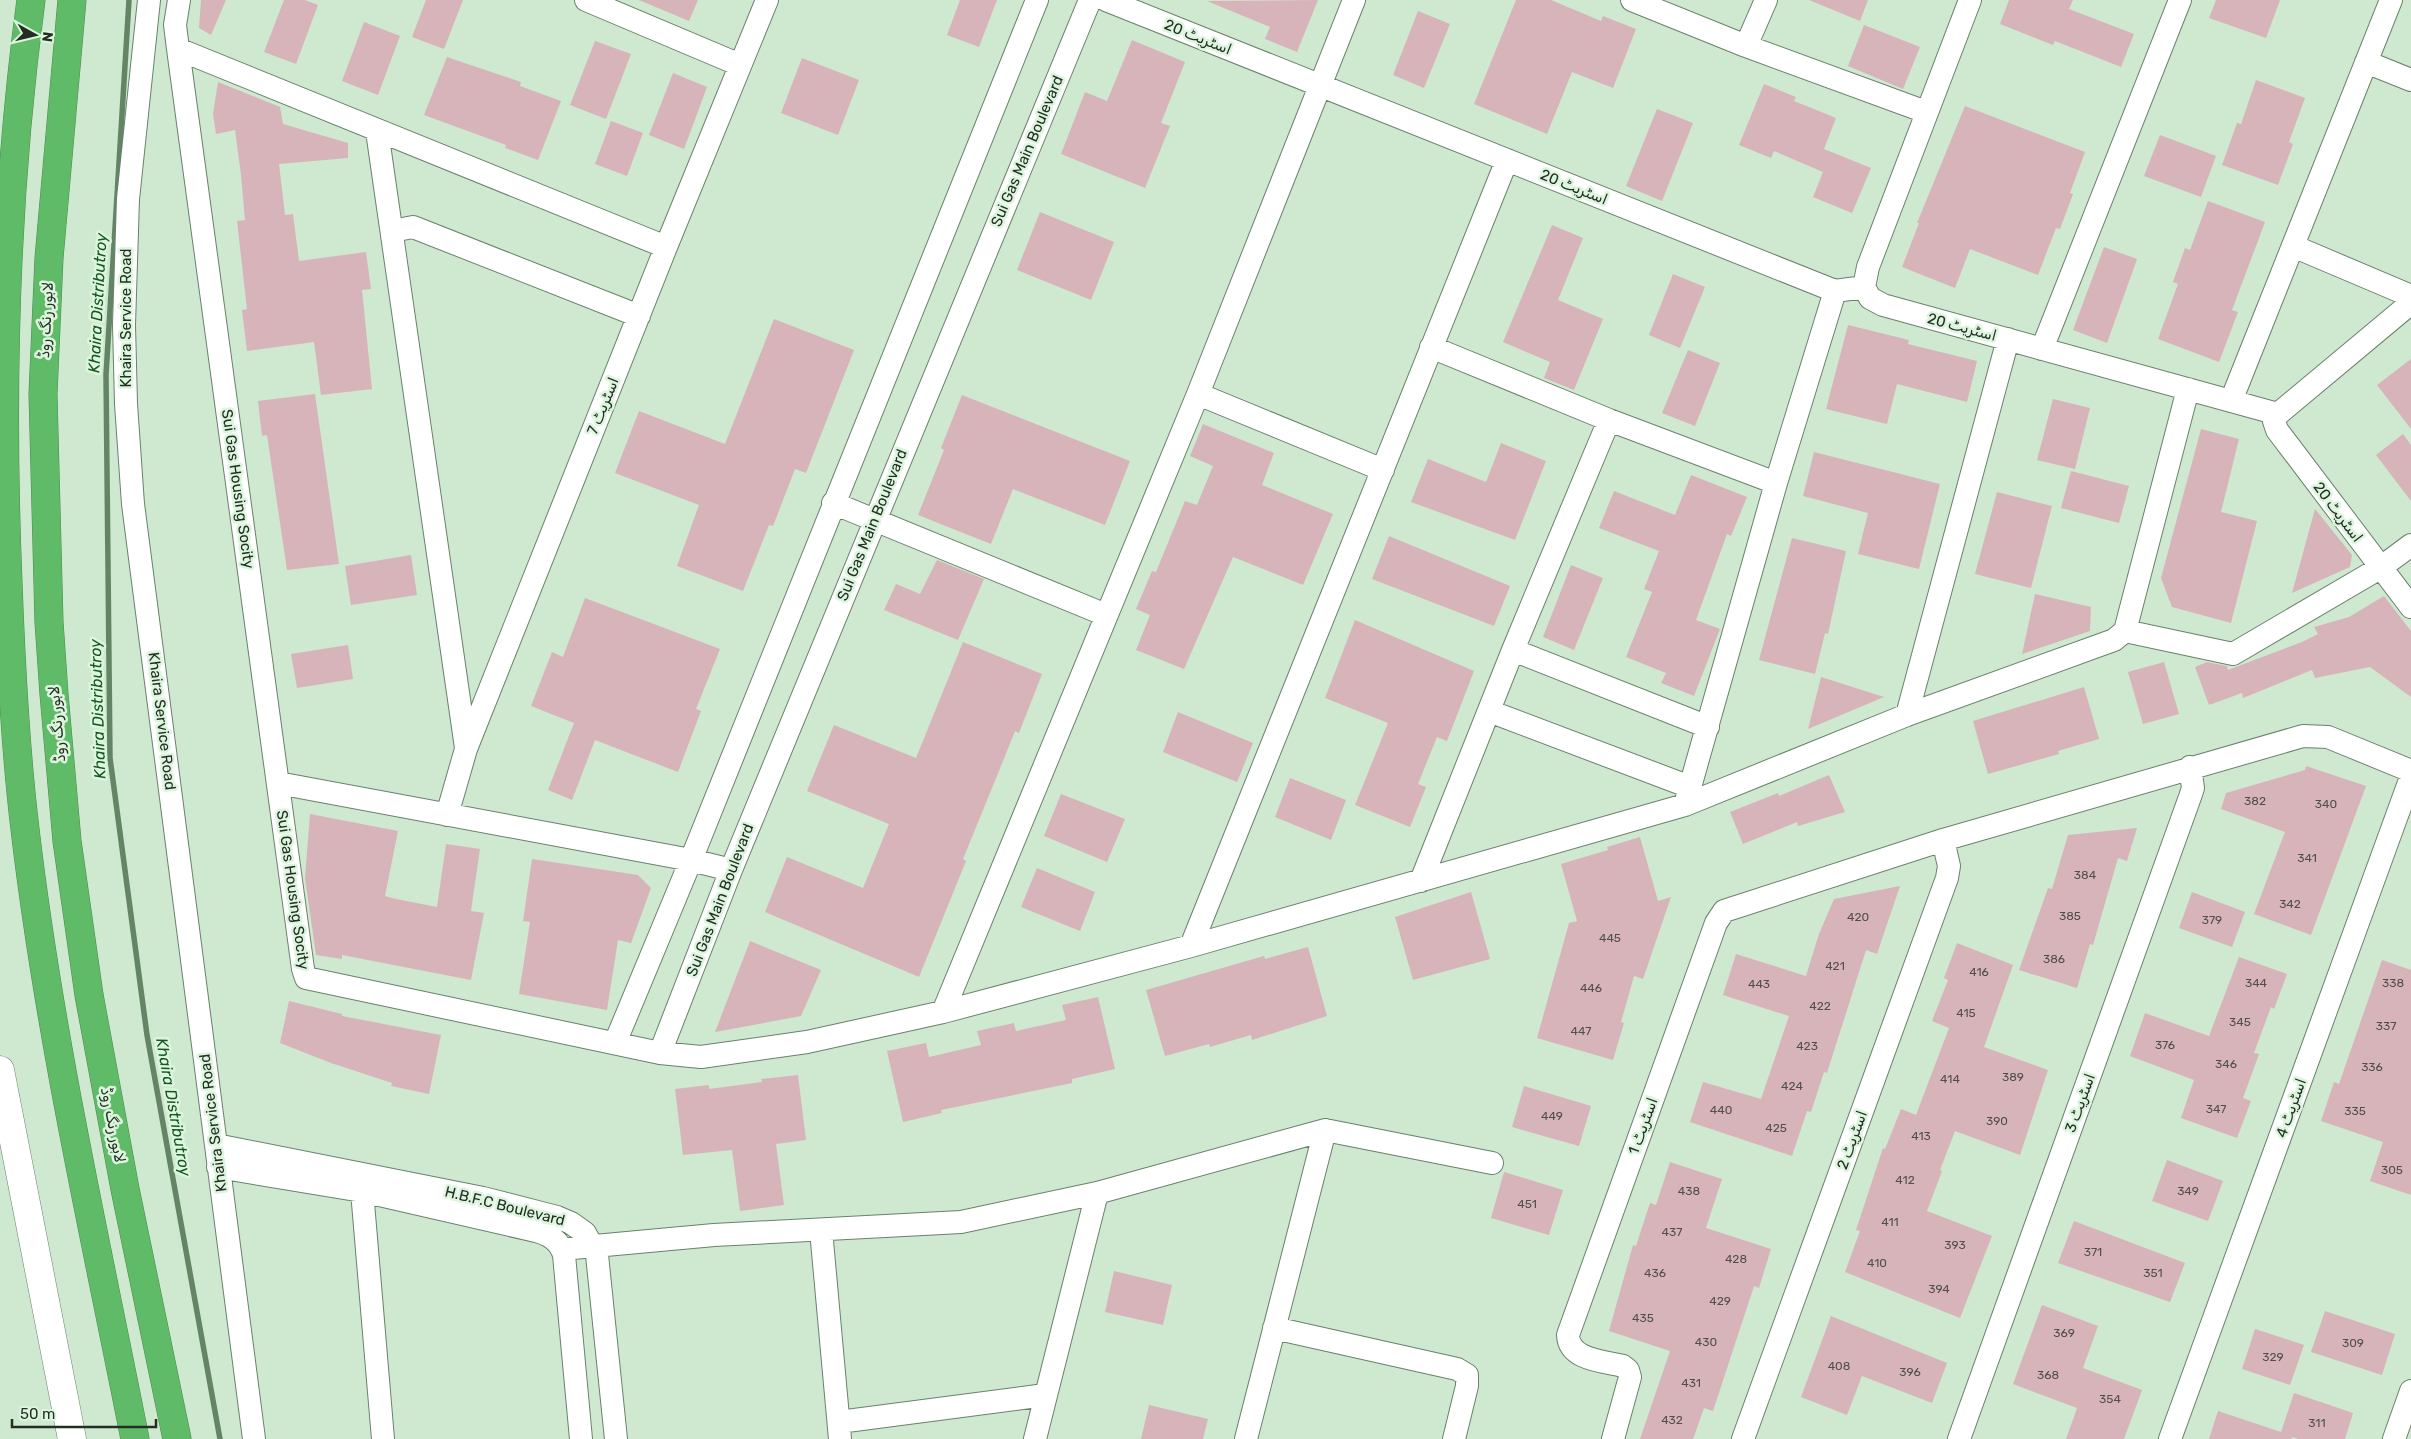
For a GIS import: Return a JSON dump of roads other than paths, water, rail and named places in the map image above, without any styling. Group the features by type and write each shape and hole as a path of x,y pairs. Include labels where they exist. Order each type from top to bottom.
{"highway":[{"path":"30,0 16,134 7,289 4,485 12,687 24,827 39,936 56,1036 135,1439"},
{"name":"لاہور رنگ روڈ","path":"72,0 49,258 43,394 49,622 67,841 89,995 125,1189 177,1439"}],"street":[{"name":"Khaira Service Road","path":"149,0 128,199 124,324 126,404 133,504 254,1439"},
{"name":"Sui Gas Housing Socity","path":"179,0 175,25 178,49 302,960 306,978 615,1043"},
{"path":"586,0 740,65"},
{"name":"اسٹریٹ 7","path":"447,814 466,749 666,247 767,0"},
{"path":"1037,0 833,503 691,860 615,1043 660,1053 701,1057 807,1042 943,1012 1190,946 1421,881 1688,796 2114,640 2125,631 2188,388"},
{"name":"Sui Gas Main Boulevard","path":"660,1053 731,870 874,519 1090,0"},
{"name":"اسٹریٹ 20","path":"1106,0 1835,291 1864,287 1870,298 1876,303 2278,414 2274,421 2277,430 2380,568 2411,606"},
{"path":"943,1012 1198,394 1354,0"},
{"path":"1632,0 1746,46 1926,112"},
{"path":"1746,46 1766,0"},
{"path":"1864,287 1868,267 1970,0"},
{"path":"2042,349 2180,0"},
{"path":"2231,401 2391,0"},
{"path":"178,49 666,247"},
{"path":"2366,62 2411,80"},
{"path":"377,131 466,749"},
{"path":"1190,946 1508,160"},
{"path":"392,231 413,227 639,316"},
{"path":"2293,246 2411,296"},
{"path":"1688,796 1776,483 1835,291"},
{"path":"2278,414 2411,303"},
{"path":"1907,716 2008,339"},
{"path":"1431,347 1609,420 1776,483"},
{"path":"1198,394 1383,470"},
{"path":"1421,881 1513,650 1609,420"},
{"path":"833,503 1106,615"},
{"path":"2125,631 2232,654 2380,568 2411,545"},
{"path":"1513,650 1708,726"},
{"path":"1489,711 1688,796"},
{"path":"1943,840 2190,767 2303,736 2316,735 2334,739 2411,771"},
{"name":"اسٹریٹ 3","path":"1959,1439 2190,796 2193,782 2190,767"},
{"name":"اسٹریٹ 4","path":"2170,1439 2411,777"},
{"path":"278,783 691,860 731,870"},
{"name":"اسٹریٹ 1","path":"1613,1439 1630,1378 1628,1370 1623,1366 1576,1353 1569,1345 1568,1335 1716,924 1724,911 1736,905 1943,840"},
{"name":"اسٹریٹ 2","path":"1743,1439 1947,878 1949,866 1943,840"},
{"path":"0,1070 72,1439"},
{"path":"1246,1439 1325,1130"},
{"path":"562,1249 593,1244 961,1222 1097,1193 1325,1130 1492,1162"},
{"name":"H.B.F.C Boulevard","path":"216,1145 528,1209 571,1223 585,1233 593,1244 600,1268 616,1439"},
{"name":"H.B.F.C Boulevard","path":"218,1167 362,1190 536,1231 554,1239 562,1249 581,1439"},
{"path":"362,1190 383,1439"},
{"path":"1034,1439 1097,1193"},
{"path":"821,1230 839,1431 1045,1395"},
{"path":"1274,1328 1458,1369 1467,1375 1467,1386 1454,1439"},
{"path":"2394,1439 2411,1391"}],"waterway":[{"name":"Khaira Distributroy","path":"129,0 106,375 110,758 147,1035 220,1439"}]}
